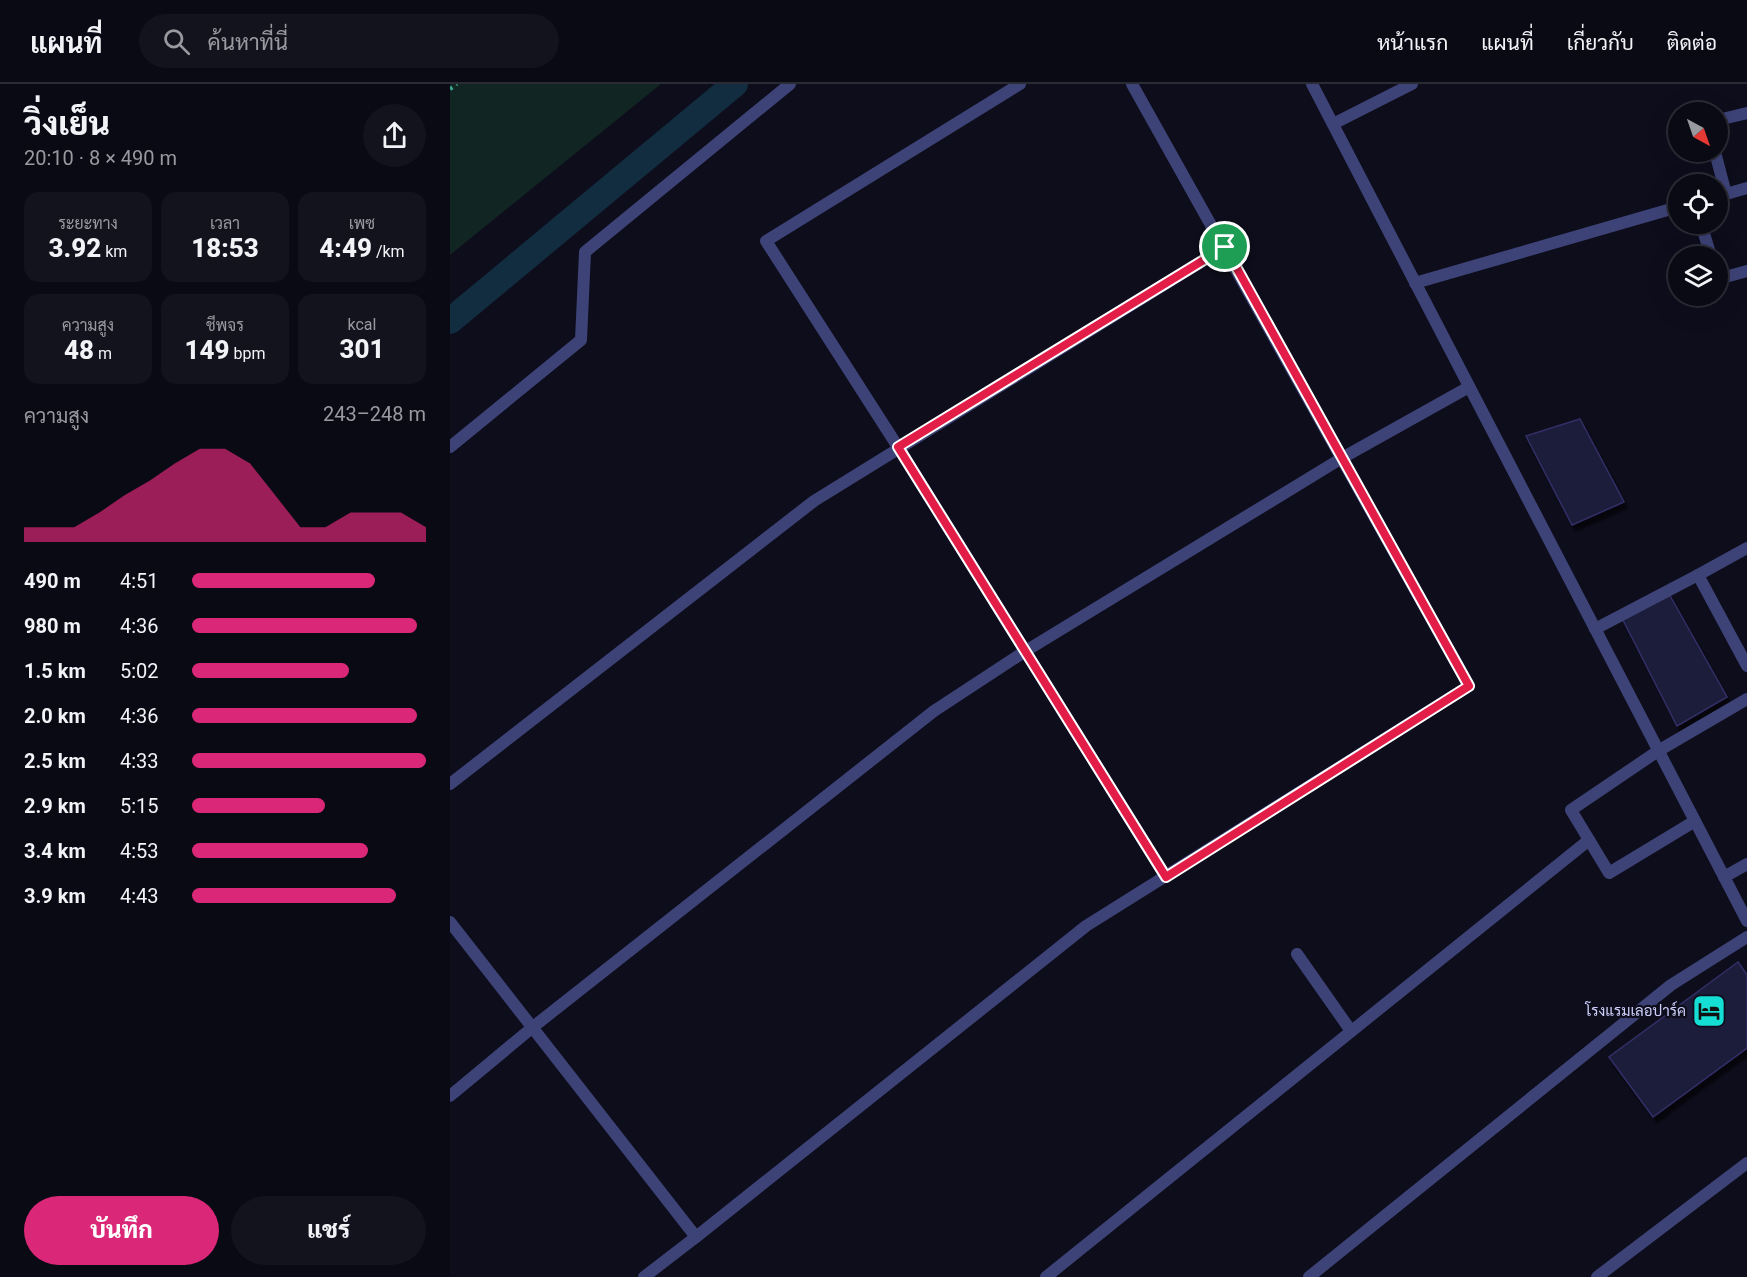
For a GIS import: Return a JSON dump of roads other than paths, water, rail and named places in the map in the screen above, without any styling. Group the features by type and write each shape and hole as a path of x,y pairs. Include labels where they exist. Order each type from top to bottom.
{"street":[{"path":"450,447 581,340 585,252 790,84"},
{"path":"1020,84 766,240 1166,877"},
{"path":"644,1277 1086,926 1469,686 1132,84"},
{"path":"1312,84 1747,921"},
{"path":"1333,124 1412,84"},
{"path":"1728,118 1747,113"},
{"path":"1728,193 1747,188"},
{"path":"1415,283 1668,210"},
{"path":"450,784 814,501 1225,247"},
{"path":"1728,276 1747,271"},
{"path":"450,1096 533,1027 933,711 1024,652 1342,458 1469,387"},
{"path":"1595,629 1747,548"},
{"path":"1698,575 1747,666"},
{"path":"1695,821 1609,873 1571,810 1658,751 1747,699"},
{"path":"1046,1277 1589,840"},
{"path":"1724,877 1747,864"},
{"path":"450,922 696,1237"},
{"path":"1309,1277 1671,986 1747,937"},
{"path":"1297,954 1351,1030"},
{"path":"1598,1277 1747,1163"}],"waterway":[{"path":"450,321 735,84"}],"place":[{"name":"โรงแรมเลอปาร์ค","path":"1709,1011"}]}
